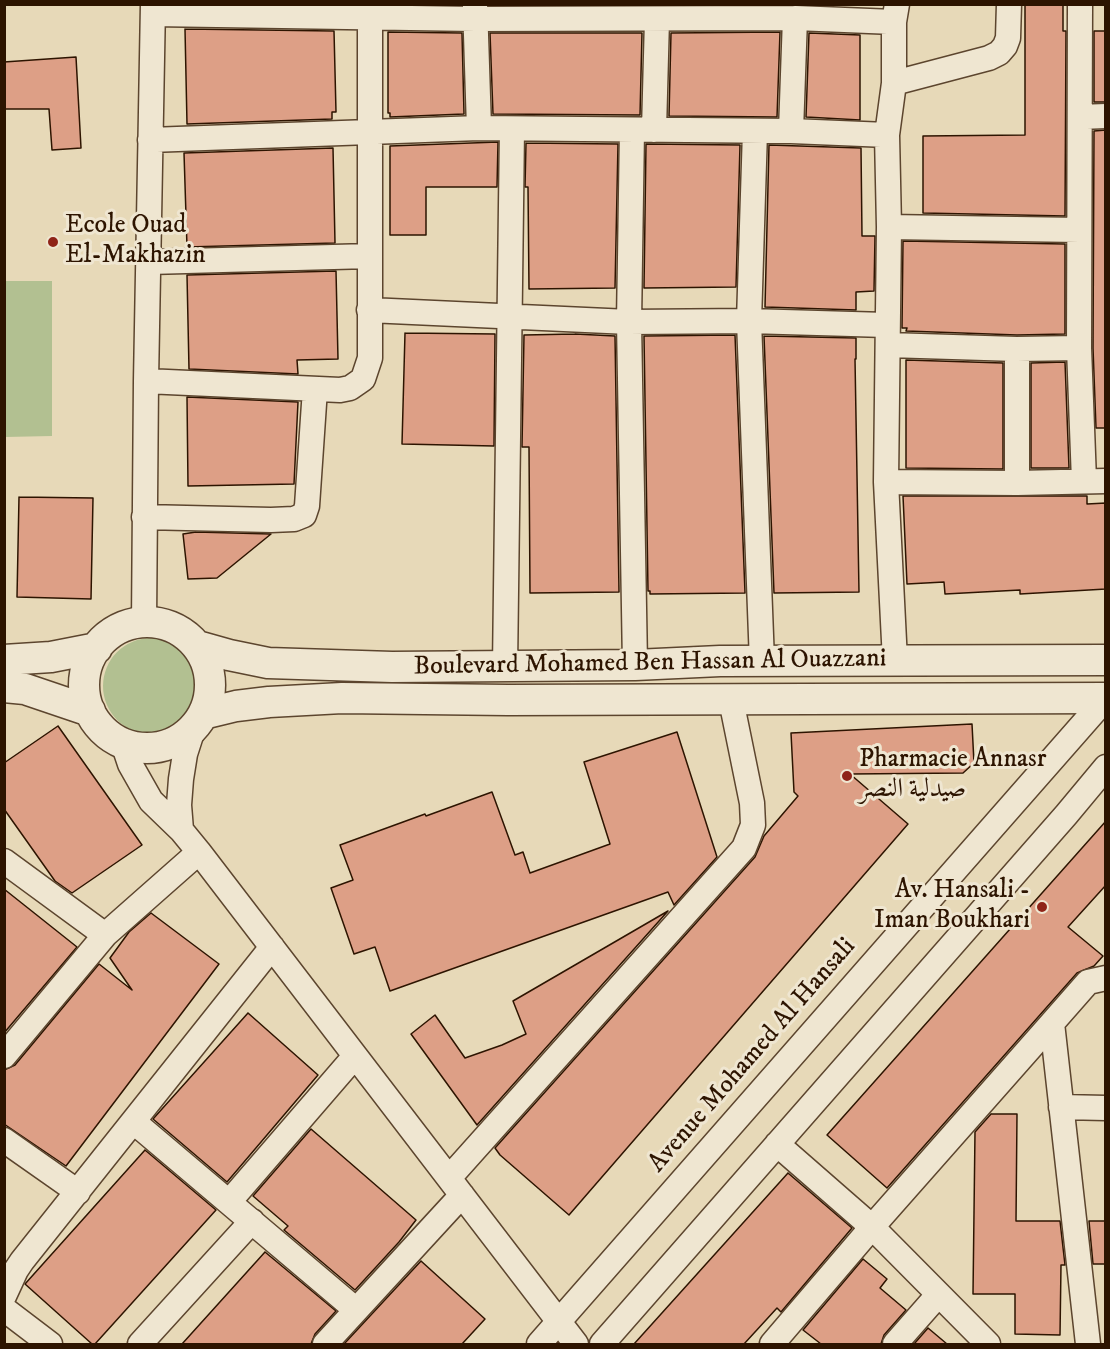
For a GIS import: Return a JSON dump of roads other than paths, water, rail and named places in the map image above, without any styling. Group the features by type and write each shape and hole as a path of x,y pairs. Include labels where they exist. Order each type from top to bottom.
{"street":[{"path":"894,83 990,58 999,53 1008,38 1009,4"},
{"path":"886,482 1095,481 1079,348 1080,4"},
{"path":"144,623 153,9 547,11 657,19 795,18 896,13 894,83 887,135 889,227 886,482 895,661"},
{"path":"146,381 340,390 350,388 363,379 370,358 370,10"},
{"path":"475,11 479,129"},
{"path":"791,131 795,18"},
{"path":"635,665 629,322 643,130 657,19"},
{"path":"1080,117 1106,116"},
{"path":"150,140 479,129 791,131 887,135"},
{"path":"506,667 512,129"},
{"path":"755,131 749,321 762,662"},
{"path":"889,227 1079,230"},
{"path":"149,262 370,256"},
{"path":"369,310 629,322 749,321 1017,349 1079,348"},
{"path":"1017,349 1017,483"},
{"path":"144,517 272,520 294,519 304,515 307,506 315,389"},
{"path":"181,831 179,805 185,754 209,697 210,679 206,661 197,646 182,633 164,624 144,623 126,626 110,635 97,648 89,662 85,678 85,695 90,711 109,736 142,748 160,747 178,740 198,722"},
{"name":"Boulevard Mohamed Ben Hassan Al Ouazzani","path":"197,646 229,656 268,663 392,667 635,665 720,661 1106,660"},
{"path":"4,660 51,657 97,648"},
{"path":"4,687 25,689 90,711"},
{"name":"Boulevard Mohamed Ben Hassan Al Ouazzani","path":"198,722 236,706 342,698 731,700 1106,698"},
{"name":"Avenue Mohamed Al Hansali","path":"539,1344 1106,698"},
{"path":"325,1344 455,1187 744,848 753,825 752,803 731,700"},
{"path":"123,743 130,764 151,801 199,852 576,1344"},
{"path":"602,1344 1059,824 1106,767"},
{"path":"4,1056 105,934 199,852"},
{"path":"4,861 105,934"},
{"path":"4,1296 15,1270 272,947"},
{"path":"772,1344 1088,982 1106,978"},
{"path":"1052,1023 1088,1344"},
{"path":"229,1202 355,1056"},
{"path":"1061,1107 1106,1108"},
{"path":"134,1122 356,1309"},
{"path":"4,1140 78,1192"},
{"path":"777,1144 872,1227 988,1344"},
{"path":"140,1344 252,1221"},
{"path":"896,1344 938,1295"},
{"path":"4,1309 50,1344"}],"place":[{"name":"Ecole Ouad El-Makhazin","path":"53,242"},
{"name":"Pharmacie Annasr صيدلية النصر","path":"847,776"},
{"name":"Av. Hansali - Iman Boukhari","path":"1042,907"}]}
